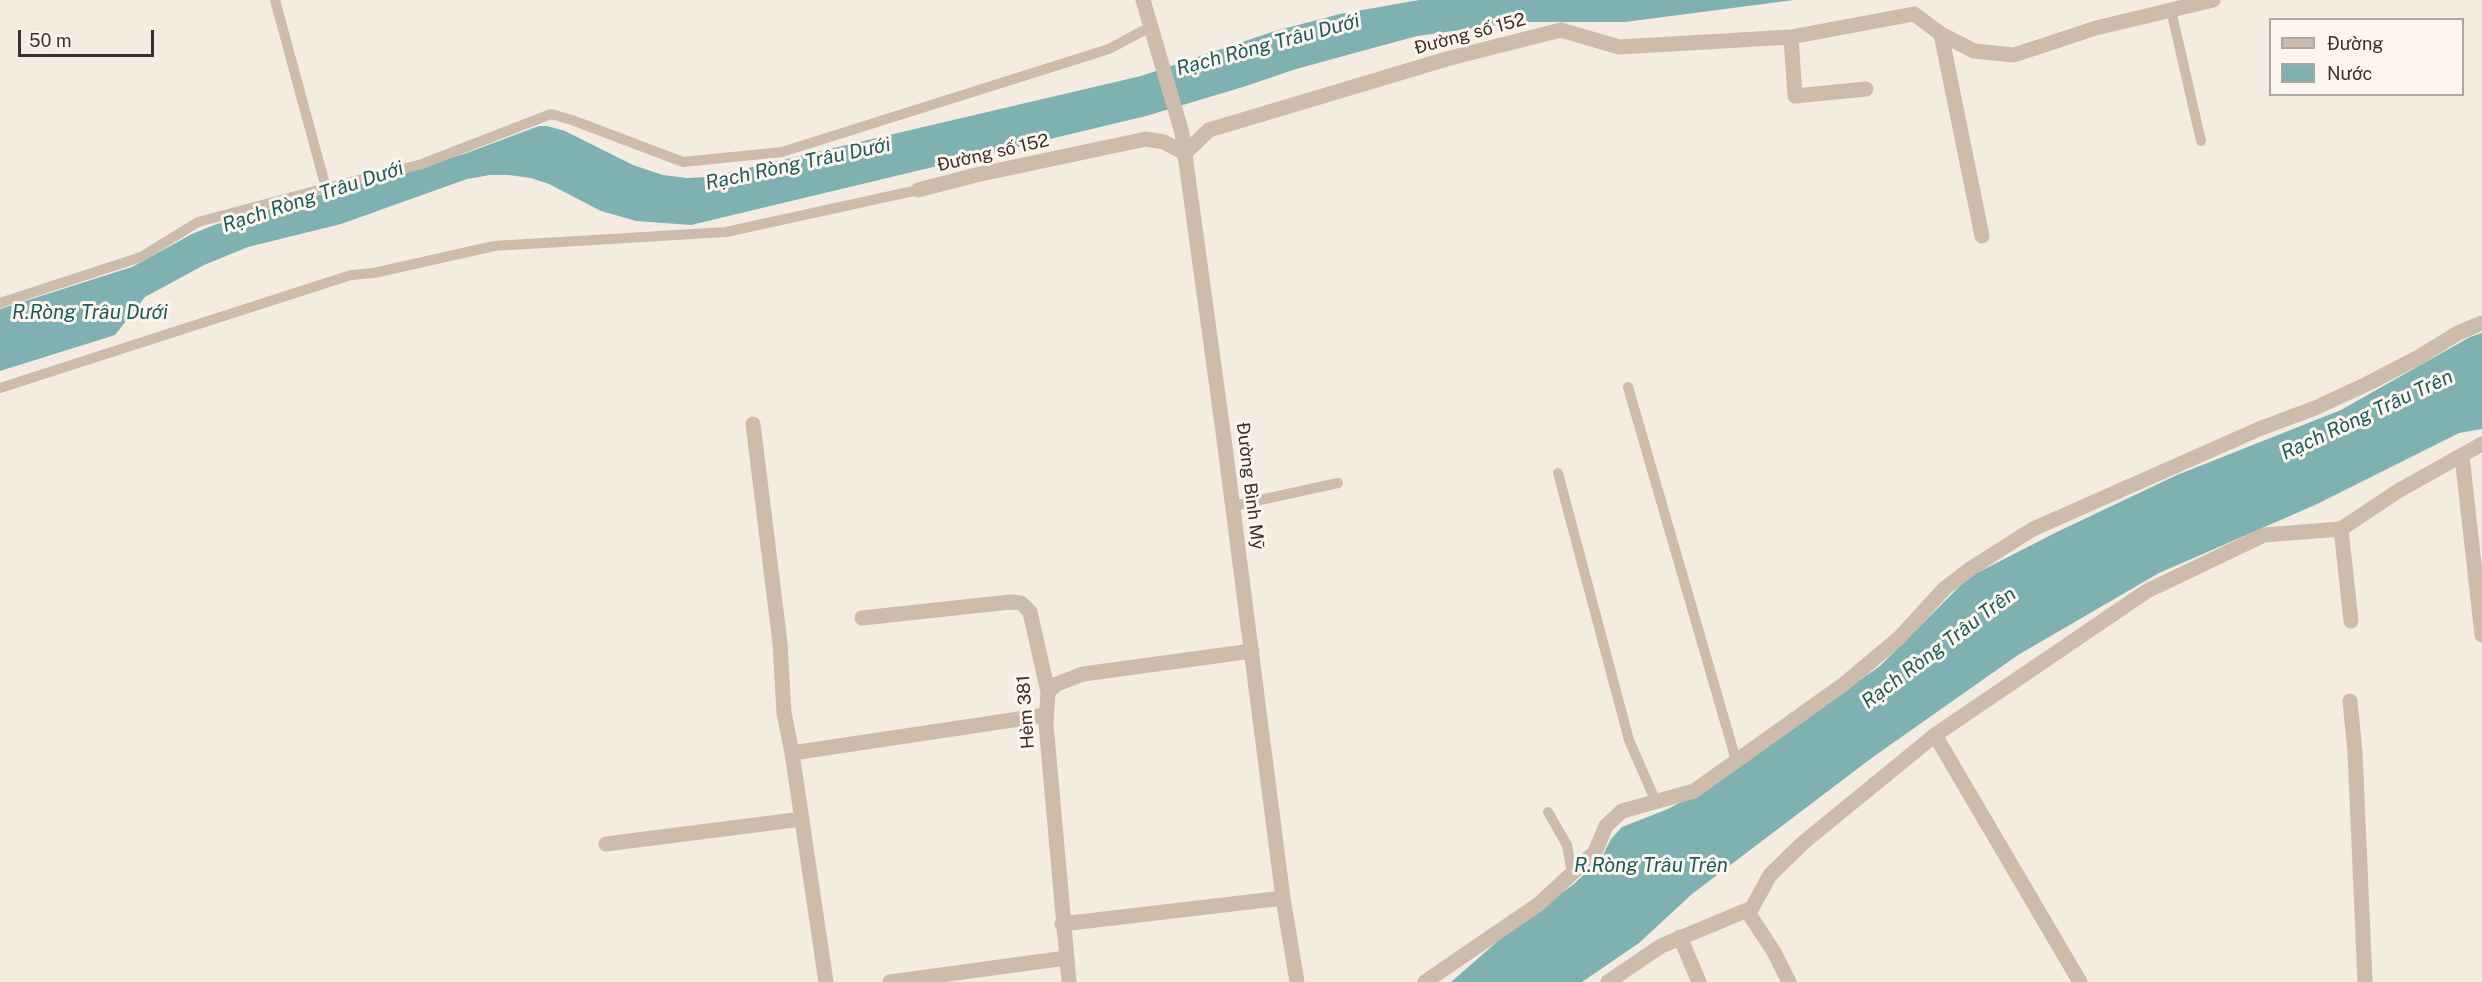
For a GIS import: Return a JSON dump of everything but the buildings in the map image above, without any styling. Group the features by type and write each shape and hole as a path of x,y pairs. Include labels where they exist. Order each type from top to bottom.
{"street":[{"name":"Đường số 152","path":"918,190 976,175 1146,139 1164,142 1185,153 1209,130 1439,62 1561,30 1620,47 1791,37 1914,14 1941,34 1974,51 2013,55 2096,28 2213,0"},
{"name":"Đường Bình Mỹ","path":"1147,1 1159,58 1182,133 1283,898 1298,979"},
{"path":"1941,34 1982,236"},
{"path":"1791,37 1796,96 1866,89"},
{"path":"1425,982 1539,904 1595,852 1606,826 1622,811 1694,791 1844,684 1899,638 1945,588 1972,567 2033,530 2259,429 2315,408 2367,384 2419,357 2458,333 2482,323"},
{"path":"753,424 780,643 784,713 826,982"},
{"path":"1608,982 1661,946 1752,908 1770,875 1804,842 1935,735 2147,591 2264,535 2341,529 2398,491 2482,444"},
{"path":"2462,456 2482,635"},
{"path":"2341,529 2350,621"},
{"name":"Hẻm 381","path":"862,618 1010,602 1021,603 1030,612 1047,692 1046,715 1062,924 1069,982"},
{"path":"1047,692 1057,684 1083,674 1252,651"},
{"path":"2350,701 2355,752 2365,982"},
{"path":"792,753 1046,715"},
{"path":"1935,735 2080,982"},
{"path":"606,844 802,819"},
{"path":"1062,924 1283,898"},
{"path":"1747,911 1774,952 1789,982"},
{"path":"1680,937 1699,982"},
{"path":"890,982 1066,958"}],"lane":[{"path":"275,0 326,188"},
{"path":"2171,10 2201,141"},
{"path":"0,303 141,257 198,222 422,164 551,114 683,162 782,152 1109,50 1152,26"},
{"path":"0,388 351,275 374,273 494,246 726,232 918,190"},
{"path":"1628,387 1736,760"},
{"path":"1558,473 1629,740 1656,802"},
{"path":"1233,506 1338,483"},
{"path":"1548,812 1567,845 1572,874"}],"water":[{"name":"R.Ròng Trâu Dưới","path":"1419,0 1794,0 1625,22 1520,22 1417,36 1296,69 1146,116 691,225 636,221 601,211 549,184 531,178 490,175 467,179 341,224 248,247 204,265 145,297 115,335 0,371 0,309 132,267 192,234 214,225 464,154 539,126 565,131 633,165 663,175 687,178 710,177 1141,76 1275,31 1340,14"},
{"name":"R.Ròng Trâu Trên","path":"2482,333 2482,429 2459,433 2315,505 2159,573 2018,655 1873,757 1692,894 1639,943 1582,982 1451,982 1506,934 1574,884 1602,857 1611,839 1622,827 1668,809 1703,790 1880,666 1969,577 2177,475 2341,410 2470,337"}],"water label":[{"name":"Rạch Ròng Trâu Dưới","path":"1268,45"},
{"name":"Rạch Ròng Trâu Dưới","path":"798,164"},
{"name":"Rạch Ròng Trâu Dưới","path":"313,197"},
{"name":"Rạch Ròng Trâu Trên","path":"2367,415"},
{"name":"Rạch Ròng Trâu Trên","path":"1939,648"}]}
